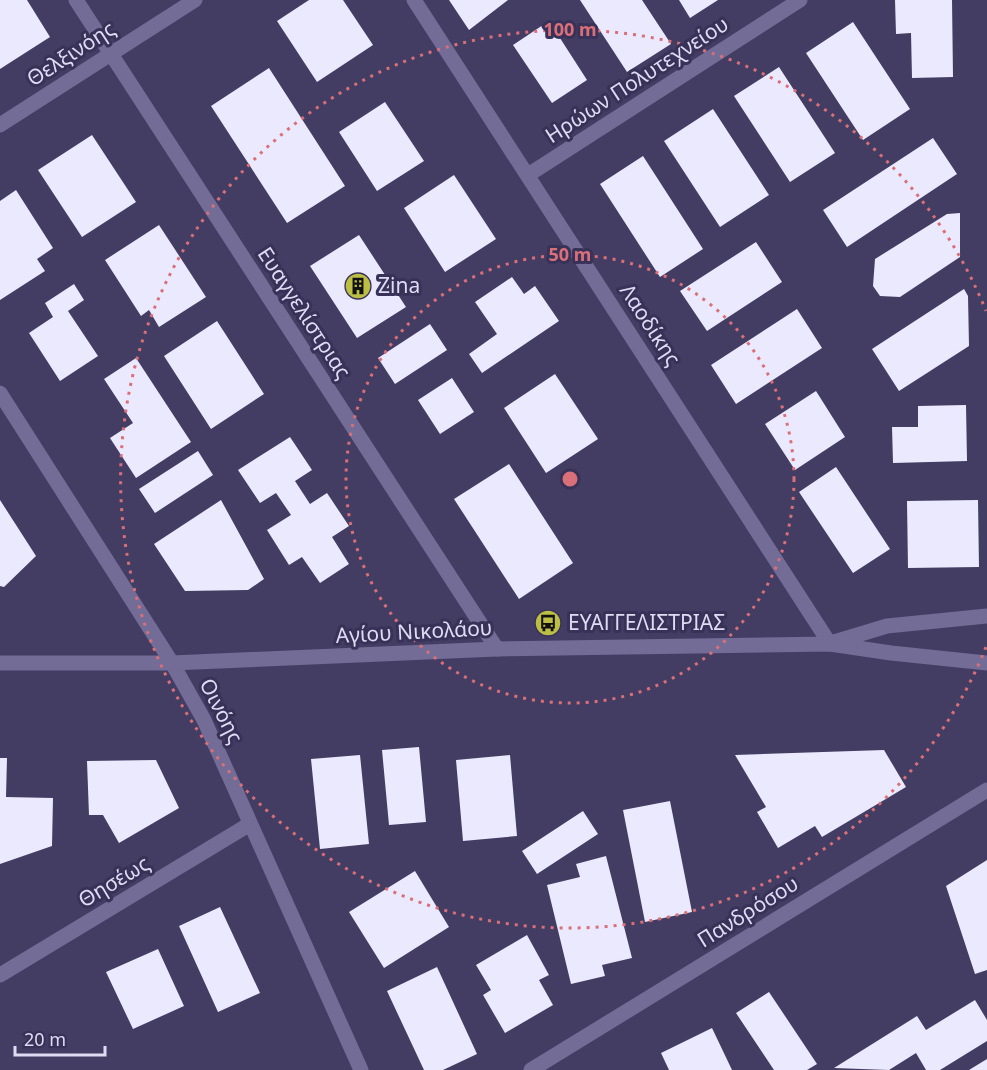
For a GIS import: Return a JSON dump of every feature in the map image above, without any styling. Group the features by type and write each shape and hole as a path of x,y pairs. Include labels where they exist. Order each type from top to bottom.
{"street":[{"name":"Ευαγγελίστριας","path":"76,0 497,649"},
{"name":"Θελξινόης","path":"0,124 195,0"},
{"name":"Λαοδίκης","path":"414,0 830,644"},
{"name":"Ηρώων Πολυτεχνείου","path":"528,175 800,0"},
{"name":"Οινόης","path":"0,393 172,663 204,720 362,1070"},
{"name":"Αγίου Νικολάου","path":"830,644 887,626 987,616"},
{"name":"Αγίου Νικολάου","path":"0,663 172,663 497,649 830,644 987,663"},
{"name":"Πανδρόσου","path":"531,1070 987,790"},
{"name":"Θησέως","path":"0,975 250,824"}],"building":[{"path":"0,0 27,0 50,37 0,69"},
{"path":"309,0 343,0 373,45 317,82 277,21"},
{"path":"449,0 508,0 469,30"},
{"path":"580,0 642,0 671,44 627,72"},
{"path":"679,0 718,0 690,18"},
{"path":"895,0 952,0 953,77 912,78 911,33 896,34"},
{"path":"549,21 587,80 552,103 513,45"},
{"path":"853,22 910,109 863,140 806,53"},
{"path":"779,67 835,153 790,182 734,96"},
{"path":"269,68 345,186 287,223 211,106"},
{"path":"385,102 424,161 377,191 339,132"},
{"path":"713,109 769,195 720,227 664,141"},
{"path":"92,135 136,202 82,237 38,170"},
{"path":"933,138 957,174 847,247 823,210"},
{"path":"643,156 703,249 660,277 600,184"},
{"path":"454,175 496,239 445,272 404,208"},
{"path":"16,190 53,248 37,259 45,271 0,300 0,201"},
{"path":"960,213 960,257 900,297 880,296 873,286 875,259 947,214"},
{"path":"159,225 206,297 159,327 149,310 141,316 105,260"},
{"name":"Zina","path":"359,235 406,307 357,338 310,266"},
{"path":"756,242 782,282 707,331 680,291"},
{"path":"512,277 524,294 535,286 559,321 482,373 469,354 497,334 475,302"},
{"path":"74,284 84,300 68,311 98,356 60,381 29,333 53,317 45,303"},
{"path":"964,289 968,296 969,346 899,391 872,349"},
{"path":"797,309 822,348 736,404 711,365"},
{"path":"217,321 264,394 211,429 164,356"},
{"path":"430,324 447,350 395,384 378,358"},
{"path":"136,358 191,442 136,478 110,438 133,423 104,379"},
{"path":"555,374 598,439 546,473 504,408"},
{"path":"452,378 474,412 440,434 418,400"},
{"path":"816,391 845,437 795,470 765,424"},
{"path":"966,405 967,461 893,463 892,427 918,427 918,406"},
{"path":"290,437 312,470 295,481 310,504 327,493 349,526 332,537 349,564 320,583 302,557 289,565 267,530 291,515 276,493 260,503 238,470"},
{"path":"198,451 213,475 155,513 139,489"},
{"path":"509,464 573,563 519,599 454,499"},
{"path":"836,467 890,549 853,573 799,492"},
{"path":"0,500 36,556 4,587 0,586"},
{"path":"221,500 264,579 248,590 185,591 154,544"},
{"path":"978,500 979,567 908,568 907,501"},
{"path":"419,747 426,822 389,825 382,750"},
{"path":"884,750 906,787 822,837 815,826 778,848 757,812 766,807 735,755"},
{"path":"360,755 369,844 320,849 311,759"},
{"path":"510,755 517,836 463,841 456,760"},
{"path":"0,758 7,758 6,797 53,798 52,846 0,864"},
{"path":"156,760 179,808 119,843 103,815 89,815 87,761"},
{"path":"670,801 692,912 645,922 623,810"},
{"path":"583,811 598,834 537,874 522,851"},
{"path":"606,856 632,958 602,965 605,976 571,984 547,885 580,877 576,864"},
{"path":"987,860 987,970 975,974 946,886"},
{"path":"415,871 449,927 384,968 349,912"},
{"path":"220,907 260,993 218,1012 179,926"},
{"path":"527,935 549,975 539,980 553,1005 505,1033 483,995 491,990 476,965"},
{"path":"158,949 184,1006 133,1029 106,972"},
{"path":"437,967 477,1054 443,1070 424,1070 387,991"},
{"path":"769,992 817,1064 807,1070 774,1070 736,1013"},
{"path":"975,1000 987,1020 987,1041 940,1070 926,1070 916,1053 889,1070 834,1068 917,1016 926,1030"},
{"path":"712,1028 732,1070 669,1070 661,1053"},
{"path":"987,1059 987,1070 969,1070"}],"place":[{"name":"Zina","path":"358,286"},
{"name":"ΕΥΑΓΓΕΛΙΣΤΡΙΑΣ","path":"548,623"}]}
